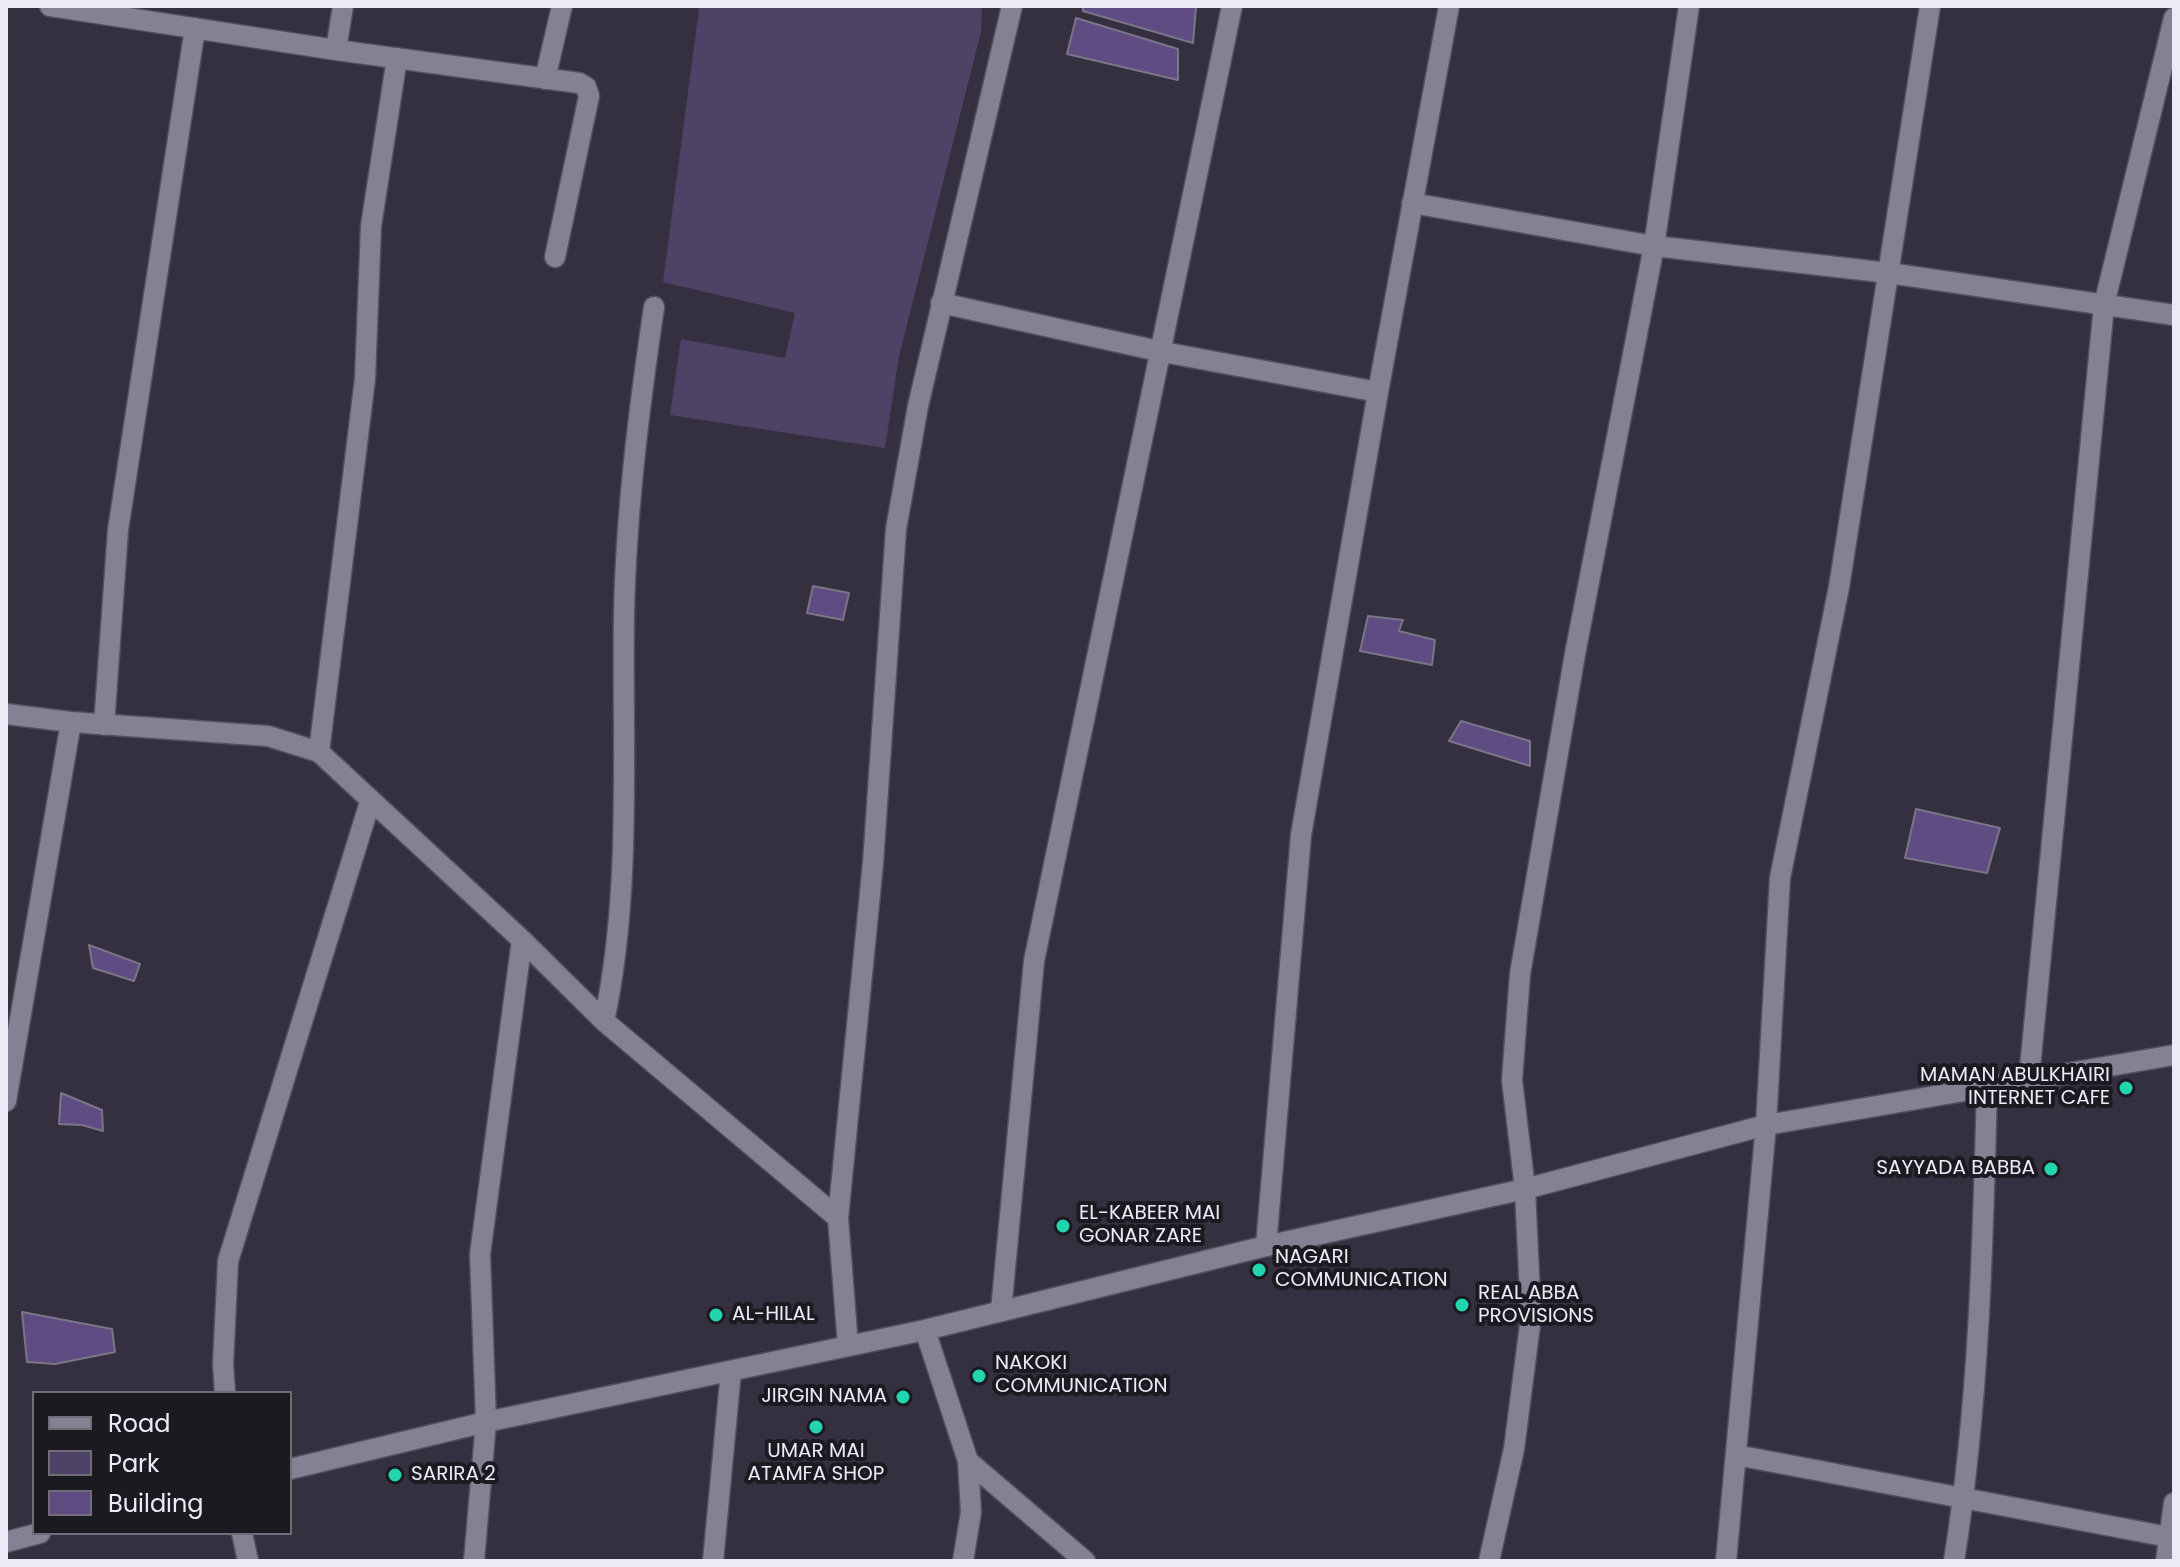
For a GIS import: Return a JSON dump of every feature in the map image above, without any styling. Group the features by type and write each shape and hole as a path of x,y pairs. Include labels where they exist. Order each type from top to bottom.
{"street":[{"path":"50,6 101,10 336,50 579,83 586,87 589,96 555,257"},
{"path":"336,50 343,6"},
{"path":"545,79 562,6"},
{"path":"848,1346 838,1218 873,863 896,529 918,406 1012,6"},
{"path":"1001,1311 1034,961 1163,352 1232,6"},
{"path":"1266,1246 1301,835 1449,6"},
{"path":"1489,1561 1514,1449 1531,1317 1525,1189 1512,1080 1520,974 1575,654 1654,246 1689,6"},
{"path":"1726,1561 1766,1125 1780,878 1839,587 1930,6"},
{"path":"2029,1078 2104,305 2165,92 2174,18"},
{"path":"104,725 118,530 195,28"},
{"path":"319,752 365,379 371,226 397,58"},
{"path":"1412,203 1654,246 1889,273 2174,315"},
{"path":"941,303 1163,352 1378,392"},
{"path":"604,1021 615,972 623,825 624,612 630,502 654,307"},
{"path":"6,714 104,725 268,736 319,752 522,940 604,1021 838,1218"},
{"path":"6,1101 71,722"},
{"path":"225,1391 223,1364 228,1261 370,802"},
{"path":"474,1561 486,1422 480,1254 522,940"},
{"path":"292,1469 486,1422 925,1330 1266,1246 1525,1189 1766,1125 2174,1055"},
{"path":"1954,1561 1964,1497 1981,1303 1987,1085"},
{"path":"925,1330 968,1461 971,1512 963,1561"},
{"path":"713,1561 731,1371"},
{"path":"1736,1455 2172,1538"},
{"path":"968,1461 1085,1561"},
{"path":"2166,1561 2172,1538 2174,1503"},
{"path":"6,1542 32,1535"},
{"path":"242,1535 248,1561"}],"green space":[{"path":"690,6 982,6 981,32 899,356 885,448 670,415 681,339 785,358 795,313 663,282 699,9"}],"building":[{"path":"1083,6 1196,7 1193,43 1083,11"},
{"path":"1076,18 1178,49 1178,80 1067,54"},
{"path":"813,586 849,593 843,620 807,613"},
{"path":"1368,616 1403,620 1399,631 1435,640 1432,665 1360,651"},
{"path":"1461,721 1530,741 1530,766 1449,741"},
{"path":"1916,809 2000,828 1987,873 1905,858"},
{"path":"89,945 140,964 134,981 93,968"},
{"path":"61,1093 102,1110 103,1131 82,1125 59,1124"},
{"path":"22,1312 112,1329 115,1352 55,1364 27,1362"}],"place":[{"name":"MAMAN ABULKHAIRI INTERNET CAFE","path":"2126,1088"},
{"name":"SAYYADA BABBA","path":"2051,1169"},
{"name":"EL-KABEER MAI GONAR ZARE","path":"1063,1226"},
{"name":"NAGARI COMMUNICATION","path":"1259,1270"},
{"name":"REAL ABBA PROVISIONS","path":"1462,1305"},
{"name":"AL-HILAL","path":"716,1315"},
{"name":"NAKOKI COMMUNICATION","path":"979,1376"},
{"name":"JIRGIN NAMA","path":"903,1397"},
{"name":"UMAR MAI ATAMFA SHOP","path":"816,1427"},
{"name":"SARIRA 2","path":"395,1475"}]}
